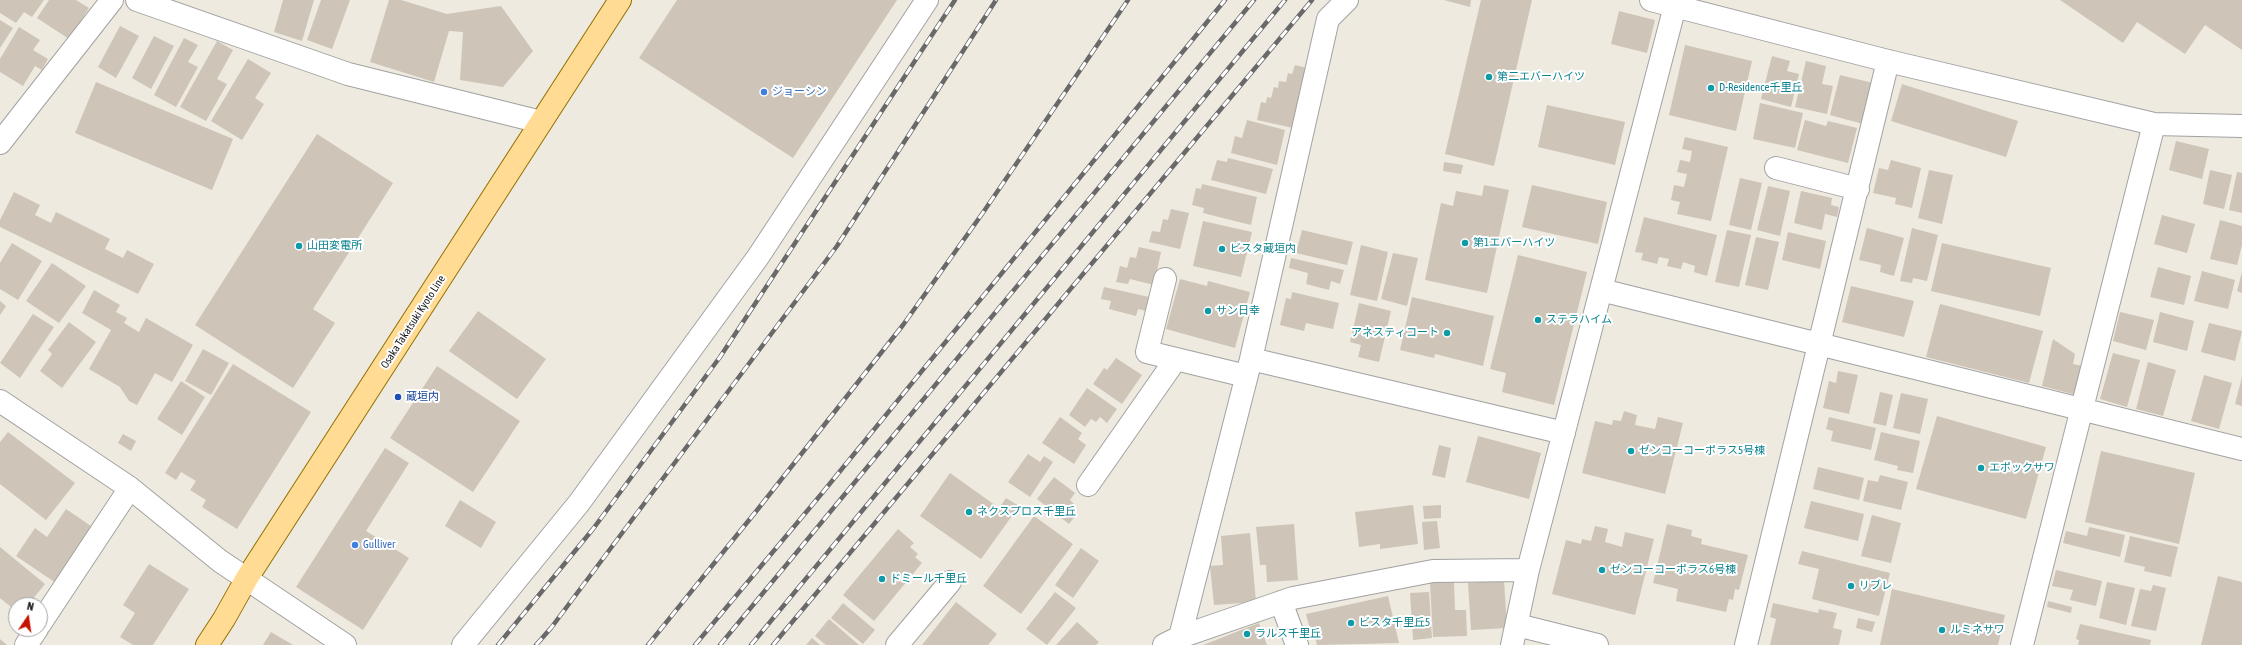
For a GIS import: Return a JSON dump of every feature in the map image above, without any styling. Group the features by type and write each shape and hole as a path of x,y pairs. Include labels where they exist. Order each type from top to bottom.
{"main road":[{"name":"Osaka Takatsuki Kyoto Line","path":"207,645 224,619 247,578 620,0"}],"street":[{"path":"0,143 112,0"},
{"path":"137,0 348,74 542,122"},
{"path":"463,645 579,503 758,257 927,0"},
{"path":"1172,641 1249,368 1328,19 1347,0"},
{"path":"1651,0 1888,62 2154,124 2242,126"},
{"path":"1597,645 1515,635 1528,570 1675,6"},
{"path":"1746,645 1888,62"},
{"path":"2022,645 2154,124"},
{"path":"1776,168 1858,189"},
{"path":"1165,279 1148,352 1176,359 1249,368 1564,433"},
{"path":"1602,290 2242,449"},
{"path":"1088,485 1176,359"},
{"path":"1,402 130,488 220,561 345,645"},
{"path":"48,612 130,488"},
{"path":"1172,641 1293,598 1433,571 1528,570"},
{"path":"897,645 950,582"},
{"path":"1281,602 1296,645"}],"building":[{"path":"0,0 44,0 32,17 24,12 16,23 0,13"},
{"path":"49,0 76,0 89,8 69,39 37,18"},
{"path":"283,0 314,0 302,41 274,32"},
{"path":"321,0 350,0 332,49 307,40"},
{"path":"389,0 401,0 447,14 501,6 533,51 503,87 460,80 463,32 449,31 434,82 370,62"},
{"name":"ジョーシン","path":"677,0 897,0 793,158 639,58"},
{"path":"1444,0 1471,0 1470,7"},
{"name":"第二エバーハイツ","path":"1481,0 1532,0 1494,166 1445,154"},
{"path":"2060,0 2242,0 2242,50 2205,25 2185,54 2137,22 2123,43"},
{"path":"1619,11 1655,20 1647,53 1611,44"},
{"path":"0,20 13,28 0,48"},
{"path":"120,26 139,36 116,78 98,67"},
{"path":"19,27 40,40 33,50 48,59 42,70 35,66 23,86 0,72 0,59"},
{"path":"154,36 174,46 151,89 132,78"},
{"path":"184,38 198,45 188,62 198,67 176,107 154,95"},
{"path":"217,41 233,50 217,79 227,84 206,121 180,107"},
{"name":"D-Residence千里丘","path":"1685,45 1752,61 1736,131 1669,115"},
{"path":"1772,56 1790,61 1787,71 1799,74 1791,107 1761,99"},
{"path":"248,59 271,73 255,98 264,104 242,140 211,121"},
{"path":"1806,61 1826,66 1822,84 1833,86 1827,114 1795,107"},
{"path":"1295,65 1307,68 1293,128 1257,120 1261,102 1266,103 1267,97 1271,98 1274,87 1278,88 1279,81 1286,82 1288,73 1292,74"},
{"path":"1840,75 1873,83 1863,124 1830,115"},
{"path":"96,82 233,139 212,190 75,133"},
{"path":"1902,84 2018,121 2006,157 1891,121"},
{"path":"1760,103 1803,113 1795,148 1753,139"},
{"path":"1547,105 1625,122 1615,165 1538,147"},
{"path":"1247,120 1285,130 1277,165 1231,153 1235,136 1242,138"},
{"path":"1805,120 1826,126 1828,121 1857,128 1848,163 1797,150"},
{"name":"山田変電所","path":"317,134 393,183 313,309 335,323 293,388 195,325"},
{"path":"1685,137 1728,147 1711,221 1677,214 1680,202 1671,200 1674,185 1684,187 1687,174 1677,172 1680,160 1690,162 1692,151 1682,149"},
{"path":"2176,141 2209,149 2202,179 2169,170"},
{"path":"1228,158 1273,169 1266,194 1211,180 1217,160 1227,162"},
{"path":"1891,160 1921,168 1912,208 1895,204 1896,198 1873,193 1879,168 1888,170"},
{"path":"1444,162 1463,165 1461,174 1443,171"},
{"path":"1929,170 1953,175 1942,224 1918,218"},
{"path":"2210,170 2232,175 2224,209 2203,204"},
{"path":"2237,172 2242,173 2242,213 2229,210"},
{"path":"1740,178 1762,183 1751,230 1729,225"},
{"path":"1202,184 1257,197 1251,225 1203,213 1204,208 1192,205 1196,188 1201,189"},
{"name":"第1エバーハイツ","path":"1484,185 1509,190 1487,293 1425,280 1441,203 1453,206 1456,191 1482,196"},
{"path":"1532,185 1607,202 1598,244 1522,227"},
{"path":"1768,186 1790,191 1780,236 1757,230"},
{"path":"1801,191 1832,198 1831,205 1839,207 1837,217 1825,214 1822,230 1794,223"},
{"path":"14,192 40,205 35,215 51,223 56,212 110,239 105,249 123,258 127,250 154,264 138,294 0,227 0,220"},
{"path":"1171,209 1189,213 1180,249 1149,242 1152,231 1160,232 1163,219 1168,220"},
{"path":"2162,215 2195,224 2187,253 2154,244"},
{"path":"1644,217 1717,235 1707,276 1694,272 1695,266 1683,262 1681,269 1667,266 1669,259 1659,257 1657,264 1641,260 1643,253 1635,252"},
{"path":"2220,220 2242,226 2242,245 2237,265 2210,259"},
{"name":"ビスタ蔵垣内","path":"1203,221 1252,232 1241,277 1193,266"},
{"path":"1867,228 1904,238 1894,276 1880,272 1881,265 1859,260"},
{"path":"1912,228 1938,235 1927,281 1913,278 1912,283 1900,281"},
{"path":"1302,230 1353,242 1347,265 1296,253"},
{"path":"1727,230 1751,235 1739,287 1715,282"},
{"path":"1788,232 1826,241 1820,269 1782,260"},
{"path":"1756,237 1779,242 1768,290 1745,285"},
{"path":"12,243 42,261 18,300 0,289 0,263"},
{"path":"1942,243 2051,268 2040,316 1931,291"},
{"path":"1361,245 1388,252 1377,301 1350,295"},
{"path":"1139,247 1161,252 1154,285 1130,279 1128,284 1116,282 1120,266 1127,268 1130,257 1136,258"},
{"path":"1393,253 1418,258 1407,306 1381,299"},
{"name":"ステラハイム","path":"1518,255 1587,272 1554,405 1502,392 1506,373 1490,369"},
{"path":"1291,258 1344,270 1340,284 1331,281 1329,290 1306,284 1308,273 1289,268"},
{"path":"52,263 86,286 59,323 26,301"},
{"path":"2158,267 2191,276 2184,305 2150,297"},
{"path":"2202,271 2235,280 2228,309 2194,301"},
{"path":"2242,272 2242,293 2237,291"},
{"name":"サン日幸","path":"1180,279 1207,286 1208,281 1250,292 1235,348 1166,329"},
{"path":"1851,286 1914,301 1904,337 1842,322"},
{"path":"1104,287 1149,297 1146,311 1138,309 1136,316 1109,309 1111,301 1101,299"},
{"path":"94,290 120,305 116,312 127,318 124,323 139,332 146,318 193,345 172,382 155,373 137,405 129,401 120,387 89,369 111,330 82,313"},
{"path":"1292,292 1339,303 1333,329 1306,323 1304,331 1280,325 1286,298 1291,299"},
{"name":"アネスティコート","path":"1412,297 1494,316 1483,366 1435,354 1434,358 1400,350"},
{"path":"0,301 6,306 0,315"},
{"path":"1359,303 1391,311 1379,362 1358,357 1361,345 1350,342"},
{"path":"1940,304 2043,331 2029,383 1926,357"},
{"path":"478,311 546,359 517,399 449,351"},
{"path":"2120,312 2154,320 2146,350 2113,341"},
{"path":"2160,312 2194,321 2187,351 2153,342"},
{"path":"33,314 54,327 20,378 0,363"},
{"path":"69,322 96,342 62,388 40,371 52,354 48,350"},
{"path":"2209,323 2242,331 2235,361 2201,352"},
{"path":"2053,339 2075,354 2073,364 2083,366 2076,395 2042,386"},
{"path":"203,349 229,363 211,395 185,381"},
{"path":"2113,353 2140,360 2127,407 2100,399"},
{"path":"1116,358 1142,375 1122,404 1093,384 1104,368 1107,370"},
{"path":"2148,362 2176,370 2163,416 2136,409"},
{"path":"233,364 311,412 237,529 202,507 206,500 190,490 196,481 181,472 176,480 165,473"},
{"path":"437,366 520,421 473,492 390,438"},
{"path":"1838,371 1858,375 1849,414 1823,408 1829,381 1836,383"},
{"path":"2204,375 2232,383 2219,429 2191,421"},
{"path":"2242,377 2242,406 2235,404"},
{"path":"181,381 205,397 182,435 157,419"},
{"path":"1087,388 1117,409 1107,423 1100,417 1096,422 1091,419 1085,427 1069,415"},
{"path":"1880,392 1893,395 1886,426 1873,423"},
{"path":"1901,393 1928,399 1920,434 1893,428"},
{"name":"ゼンコーコーポラス5号棟","path":"1624,411 1637,415 1635,425 1655,429 1658,417 1683,423 1665,494 1582,473 1595,421 1612,425 1613,420 1621,421"},
{"name":"エポックサワ","path":"1937,416 2046,447 2026,519 1916,489"},
{"path":"1060,417 1082,433 1078,439 1086,445 1074,464 1042,443"},
{"path":"1829,417 1876,428 1871,450 1831,441 1833,431 1826,429"},
{"path":"8,432 75,483 46,520 0,484 0,442"},
{"path":"1881,432 1920,441 1913,473 1897,470 1898,466 1874,460"},
{"path":"123,434 136,441 131,451 118,443"},
{"path":"1478,436 1541,453 1529,499 1466,482"},
{"path":"1439,445 1451,448 1445,478 1432,475"},
{"name":"Gulliver","path":"385,448 409,463 366,531 409,558 363,630 296,587"},
{"path":"2101,451 2195,473 2179,544 2085,522"},
{"path":"1028,454 1040,462 1044,456 1053,462 1030,497 1008,482"},
{"path":"1818,467 1864,478 1859,500 1813,489"},
{"name":"ネクスプロス千里丘","path":"950,473 999,508 1006,498 1019,506 981,559 920,516"},
{"path":"1880,475 1908,482 1901,510 1863,501 1868,480 1878,482"},
{"path":"1054,477 1075,493 1070,500 1074,504 1069,510 1076,515 1069,524 1037,499"},
{"path":"460,500 496,522 481,548 445,526"},
{"path":"1811,501 1864,514 1858,541 1804,528"},
{"path":"1413,505 1418,544 1380,549 1380,544 1359,547 1355,512"},
{"path":"1441,505 1441,518 1424,519 1423,506"},
{"path":"66,509 94,528 56,583 16,556 35,528 47,537"},
{"path":"1872,515 1901,523 1891,563 1861,556"},
{"path":"1034,516 1073,544 1021,614 983,586"},
{"path":"1437,521 1440,548 1424,550 1422,522"},
{"path":"1294,524 1298,580 1267,582 1266,565 1260,565 1256,527"},
{"path":"1667,524 1692,530 1691,536 1702,539 1701,544 1748,555 1739,590 1735,589 1733,600 1729,599 1726,612 1676,601 1678,589 1653,583"},
{"name":"ゼンコーコーポラス6号棟","path":"1595,526 1608,529 1605,542 1622,547 1625,532 1654,539 1635,615 1552,594 1566,540 1581,544 1582,539 1591,541"},
{"path":"2089,527 2125,535 2120,557 2063,543 2066,531 2087,536"},
{"name":"ドミール千里丘","path":"898,529 914,543 910,547 918,554 915,557 922,563 874,621 843,595"},
{"path":"1250,533 1256,602 1214,605 1210,566 1223,565 1221,536"},
{"path":"2130,536 2178,547 2171,577 2144,571 2145,567 2124,562"},
{"path":"0,547 45,584 34,597 8,597 8,604 0,598"},
{"path":"1081,548 1099,561 1073,598 1055,585"},
{"name":"リブレ","path":"1802,551 1890,573 1879,616 1812,599 1819,569 1798,564"},
{"path":"149,564 189,589 153,645 133,645 120,637 135,613 123,605"},
{"path":"2056,570 2102,581 2096,606 2070,600 2073,590 2052,586"},
{"path":"2218,576 2242,582 2242,645 2201,645"},
{"path":"1504,580 1507,628 1471,630 1468,583"},
{"path":"1454,582 1455,610 1466,610 1467,636 1433,637 1430,583"},
{"path":"2107,582 2135,588 2126,625 2099,618"},
{"path":"2153,585 2166,588 2156,631 2131,626 2140,589 2151,591"},
{"name":"ルミネサワ","path":"1892,589 2005,615 1998,645 1880,645"},
{"path":"1055,592 1076,608 1047,645 1026,629"},
{"path":"1429,592 1432,638 1413,640 1410,593"},
{"name":"ビスタ千里丘5","path":"1388,596 1399,643 1317,645 1314,632 1311,633 1306,614"},
{"path":"2048,601 2072,607 2071,613 2047,607"},
{"path":"956,602 997,634 988,645 922,645"},
{"path":"843,603 875,630 863,644 831,618"},
{"path":"1773,603 1818,613 1819,609 1837,613 1833,628 1842,630 1839,645 1770,645 1776,619 1770,617"},
{"path":"1858,618 1875,622 1872,632 1856,628"},
{"path":"829,619 859,645 826,645 815,636"},
{"path":"1077,622 1099,642 1096,645 1056,645"},
{"name":"ラルス千里丘","path":"1259,623 1267,645 1203,645"},
{"path":"2080,624 2151,640 2150,645 2078,645 2079,640 2076,639"},
{"path":"271,632 293,645 263,645"},
{"path":"812,638 820,645 806,645"},
{"path":"0,639 7,645 0,645"}],"railway":[{"path":"498,645 593,529 720,357 955,0"},
{"path":"536,645 551,628 837,246 996,0"},
{"path":"648,645 758,509 903,325 982,214 1128,0"},
{"path":"695,645 823,492 1225,0"},
{"path":"720,645 1254,0"},
{"path":"751,645 1285,0"},
{"path":"773,645 1312,0"}],"place":[{"name":"第二エバーハイツ","path":"1489,77"},
{"name":"D-Residence千里丘","path":"1711,88"},
{"name":"ジョーシン","path":"764,92"},
{"name":"第1エバーハイツ","path":"1465,243"},
{"name":"山田変電所","path":"299,246"},
{"name":"ビスタ蔵垣内","path":"1222,249"},
{"name":"サン日幸","path":"1208,311"},
{"name":"ステラハイム","path":"1538,320"},
{"name":"アネスティコート","path":"1447,333"},
{"name":"蔵垣内","path":"398,397"},
{"name":"ゼンコーコーポラス5号棟","path":"1631,451"},
{"name":"エポックサワ","path":"1981,468"},
{"name":"ネクスプロス千里丘","path":"969,512"},
{"name":"Gulliver","path":"355,545"},
{"name":"ゼンコーコーポラス6号棟","path":"1602,570"},
{"name":"ドミール千里丘","path":"882,579"},
{"name":"リブレ","path":"1851,586"},
{"name":"ビスタ千里丘5","path":"1351,623"},
{"name":"ルミネサワ","path":"1942,630"},
{"name":"ラルス千里丘","path":"1247,634"}]}
